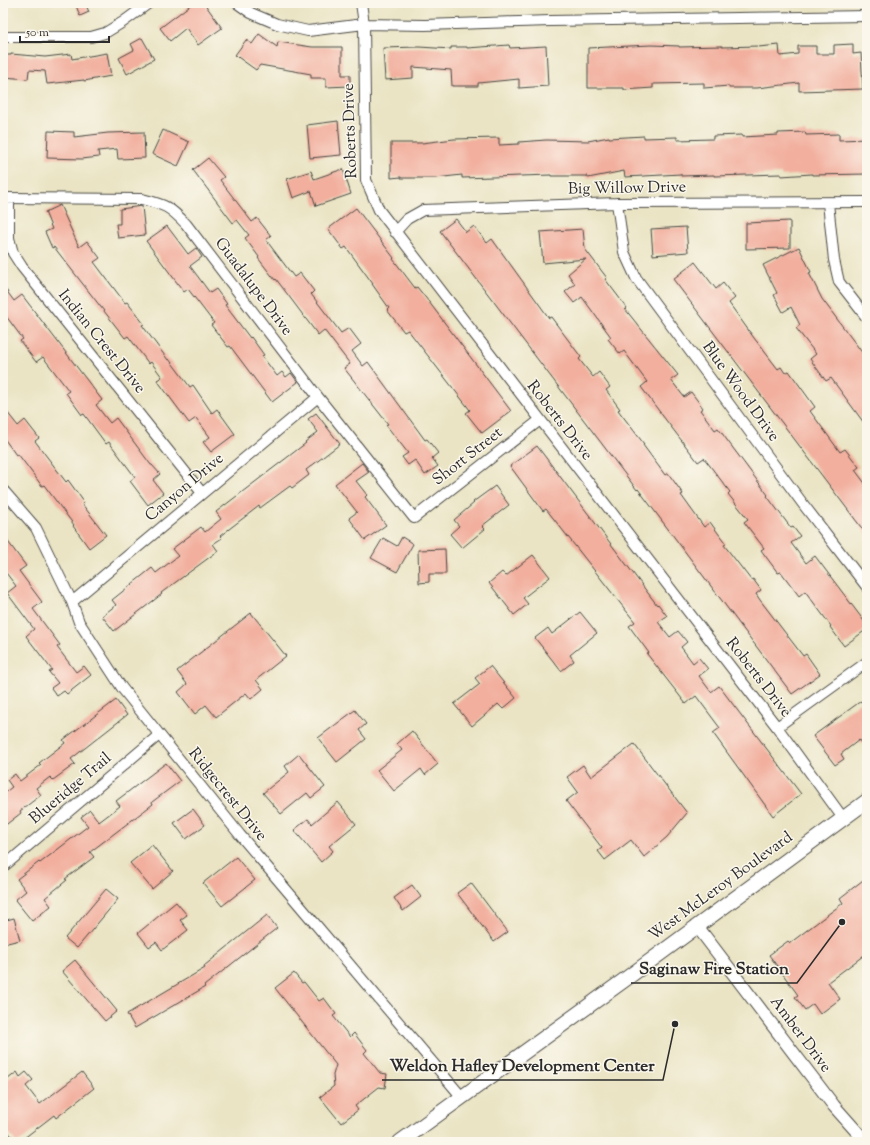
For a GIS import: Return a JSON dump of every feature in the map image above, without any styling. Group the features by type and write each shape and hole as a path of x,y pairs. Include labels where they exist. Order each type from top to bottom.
{"main road":[{"name":"West McLeroy Boulevard","path":"400,1142 867,801"}],"street":[{"path":"3,37 91,37 106,33 124,22 149,3"},
{"path":"237,3 251,13 276,24 308,31 364,24 425,25 550,21 867,16"},
{"name":"Roberts Drive","path":"361,3 364,24 366,180 379,210 777,727 843,818"},
{"name":"Guadalupe Drive","path":"6,198 142,199 161,204 174,210 318,397 414,518"},
{"name":"Indian Crest Drive","path":"6,198 9,238 13,253 22,267 202,493"},
{"name":"Big Willow Drive","path":"395,232 407,219 424,210 617,203 867,202"},
{"name":"Blue Wood Drive","path":"617,203 624,252 636,278 798,497 867,587"},
{"path":"828,203 834,260 839,282 867,318"},
{"name":"Canyon Drive","path":"72,602 318,397"},
{"name":"Short Street","path":"414,518 540,420"},
{"name":"Ridgecrest Drive","path":"3,490 36,528 72,602 79,622 122,688 212,798 240,835 461,1096"},
{"path":"777,727 867,662"},
{"name":"Blueridge Trail","path":"3,867 159,734"},
{"name":"Amber Drive","path":"697,926 834,1106 866,1142"}],"building":[{"path":"75,3 85,3 89,12 80,16"},
{"path":"193,3 204,3 222,28 198,45 186,28 170,41 160,28"},
{"path":"259,34 277,47 278,42 312,47 342,47 342,75 350,75 350,86 326,87 326,78 311,78 311,74 260,65 256,70 235,55 246,40 252,44"},
{"path":"142,38 154,59 127,74 119,58 134,50 131,44"},
{"path":"853,44 853,54 861,53 863,89 799,91 799,83 757,88 729,88 729,86 704,88 704,83 653,84 653,88 624,90 624,88 588,88 588,48 651,45 679,47 758,47 779,45 780,56 798,54 798,46 816,46 816,54 834,54 834,45"},
{"path":"509,45 510,48 546,46 548,86 519,88 519,79 478,83 478,86 452,86 451,70 413,67 413,78 385,80 383,48 419,47 451,49 451,47 467,48"},
{"path":"107,53 111,76 84,81 47,84 45,71 29,70 28,79 3,77 3,55 11,54 45,57 71,54 72,59"},
{"path":"338,121 341,155 310,158 307,125"},
{"path":"163,130 189,142 178,166 152,154"},
{"path":"48,131 74,132 74,137 108,133 144,132 145,158 118,159 117,149 98,151 99,157 82,159 47,158"},
{"path":"805,132 806,135 839,134 839,140 867,139 867,174 681,176 681,174 625,177 624,171 588,178 587,176 551,175 462,178 462,175 435,178 391,178 391,143 422,143 454,139 499,138 499,145 546,140 588,141 609,137 677,137 677,140 713,139 713,136 742,135 742,137"},
{"path":"208,158 224,177 220,180 252,222 257,218 271,236 266,240 294,277 300,273 314,291 311,294 341,333 349,328 361,344 352,351 363,366 368,362 425,440 427,439 438,453 432,458 438,466 425,475 415,460 408,465 402,457 408,453 386,425 388,424 344,368 350,364 324,330 318,335 276,279 275,280 258,258 259,257 245,238 249,235 237,220 233,223 193,170"},
{"path":"343,169 351,194 316,206 311,191 293,198 287,179 311,171 314,179"},
{"path":"60,205 79,247 87,241 100,258 94,262 125,303 127,302 144,324 142,325 168,360 169,359 190,387 193,385 212,413 217,409 235,434 211,452 203,442 210,437 196,418 189,423 157,380 162,377 151,362 149,364 128,336 125,338 54,247 52,248 45,232 52,229 45,212"},
{"path":"142,206 145,235 118,238 116,224 120,224 120,209"},
{"path":"356,208 415,288 417,287 429,302 511,411 482,433 466,413 470,410 408,330 404,332 387,310 389,308 346,247 343,249 328,229"},
{"path":"456,219 466,232 474,226 487,243 492,239 549,318 551,317 581,357 579,359 593,377 599,372 610,387 606,390 620,409 618,410 644,444 643,445 665,475 668,473 683,494 681,495 704,527 710,522 726,544 724,545 751,580 753,579 761,590 756,594 760,600 803,656 806,654 820,674 792,694 638,489 637,490 440,231"},
{"path":"790,221 790,248 746,249 746,223"},
{"path":"167,226 188,254 196,248 202,257 190,266 210,293 216,289 227,304 225,305 250,338 251,337 264,355 262,356 277,376 282,372 286,377 291,373 298,382 272,402 230,346 228,347 211,325 214,323 188,289 184,292 146,241"},
{"path":"686,227 688,252 653,255 651,229"},
{"path":"583,229 585,249 627,308 625,309 678,375 671,380 684,397 691,392 703,408 700,410 715,430 718,428 791,528 793,527 800,536 791,543 806,563 815,556 867,625 867,629 844,646 805,591 799,596 781,572 778,573 761,550 764,548 744,522 748,519 728,494 730,492 704,458 698,462 659,411 641,387 647,382 624,351 620,354 608,339 611,337 582,297 574,303 565,292 575,284 568,274 586,259 543,263 540,232"},
{"path":"799,247 811,272 809,273 822,299 867,359 867,427 831,378 826,381 810,359 816,354 796,328 800,325 791,307 783,312 774,295 777,293 763,265"},
{"path":"695,262 716,289 723,283 735,298 729,303 754,338 778,369 781,367 785,373 789,371 815,407 810,411 840,452 845,449 859,467 855,470 867,486 867,535 673,279"},
{"path":"3,286 14,301 22,295 102,400 96,405 110,423 116,418 151,465 160,474 153,480 163,493 148,505 130,481 135,477 109,442 106,444 84,414 82,415 66,393 69,391 43,357 36,362 20,341 23,339 3,312"},
{"path":"3,407 18,426 25,420 39,438 35,441 66,482 68,480 84,502 82,504 106,535 89,548 44,485 42,486 3,437"},
{"path":"316,413 340,444 306,470 309,475 292,488 290,486 260,508 259,506 220,536 222,538 213,544 218,551 161,593 162,594 114,631 102,616 116,605 112,600 152,568 156,573 178,556 172,549 201,527 205,532 221,519 216,512 306,443 305,442 318,432 308,419"},
{"path":"537,446 657,605 658,604 667,616 658,622 670,637 678,631 687,642 681,647 693,663 699,658 708,669 699,676 711,692 719,686 801,794 773,816 713,733 720,728 696,696 686,704 647,654 649,653 629,626 635,622 546,509 543,511 510,466"},
{"path":"362,463 369,472 356,481 367,495 365,497 386,525 365,540 349,518 357,512 335,484"},
{"path":"495,486 509,505 482,526 485,529 462,548 450,534 459,526 454,520 474,503 473,502"},
{"path":"3,535 26,566 19,571 42,602 33,609 60,645 57,647 76,672 84,666 91,675 67,694 64,691 57,696 51,688 58,683 49,672 52,670 26,636 34,629 7,593 16,586 3,569"},
{"path":"402,537 413,544 397,572 371,558 383,538 397,546"},
{"path":"445,549 446,574 429,574 429,582 419,583 418,550"},
{"path":"533,555 550,577 523,598 528,604 514,615 489,583 502,572 506,576"},
{"path":"580,612 597,633 570,655 574,661 561,671 535,638 548,628 552,634"},
{"path":"251,613 286,656 256,680 263,689 251,699 246,693 216,717 206,705 195,714 178,692 187,684 177,671"},
{"path":"490,666 516,698 503,709 498,704 472,726 454,704 480,684 475,678"},
{"path":"116,700 127,715 71,759 75,764 53,780 50,777 36,788 41,795 20,811 21,813 3,827 3,794 12,787 7,780 15,774 20,781 41,765 39,763 65,743 63,740"},
{"path":"861,701 867,709 867,739 861,743 859,740 841,754 844,759 835,765 813,736"},
{"path":"355,710 366,724 359,730 366,739 337,762 318,738"},
{"path":"412,731 438,764 425,775 421,769 394,791 377,770 402,750 397,744"},
{"path":"634,744 687,813 667,837 644,857 631,840 605,860 598,851 602,848 566,801 578,792 567,777 583,765 591,777"},
{"path":"299,754 325,787 311,798 307,793 281,814 263,793 289,772 285,766"},
{"path":"166,763 180,781 152,802 153,804 90,852 94,857 65,879 67,880 45,898 51,906 32,921 15,900 26,891 17,879 88,826 81,817 90,810 99,822 120,806 116,801"},
{"path":"338,802 356,824 329,846 333,851 321,862 294,830 308,819 312,824"},
{"path":"193,809 205,825 186,839 174,823"},
{"path":"152,845 173,871 152,889 130,863"},
{"path":"236,857 255,880 222,906 203,883"},
{"path":"867,877 867,953 828,982 840,999 820,1014 813,1004 805,1010 795,997 798,995 769,955 788,941 790,943 843,903 840,898"},
{"path":"471,883 508,932 494,942 457,893"},
{"path":"412,885 421,897 403,911 394,898"},
{"path":"106,889 118,899 77,948 65,938"},
{"path":"176,902 187,915 180,920 188,930 162,950 156,942 149,947 138,933"},
{"path":"267,915 277,928 204,986 205,987 135,1028 127,1014 205,968 204,966"},
{"path":"14,918 20,940 3,944 3,921"},
{"path":"75,960 117,1011 105,1021 62,971"},
{"path":"294,973 302,983 304,982 319,1001 324,998 336,1014 333,1016 350,1037 354,1033 367,1050 364,1053 380,1073 387,1074 385,1088 379,1087 355,1106 358,1110 341,1123 320,1097 334,1086 333,1075 336,1065 275,988"},
{"path":"17,1072 20,1077 26,1072 33,1080 26,1086 40,1104 82,1072 94,1088 56,1118 54,1115 19,1142 16,1142 3,1125 3,1083"}],"place":[{"name":"Saginaw Fire Station","path":"842,922"},
{"name":"Weldon Hafley Development Center","path":"675,1024"}]}
